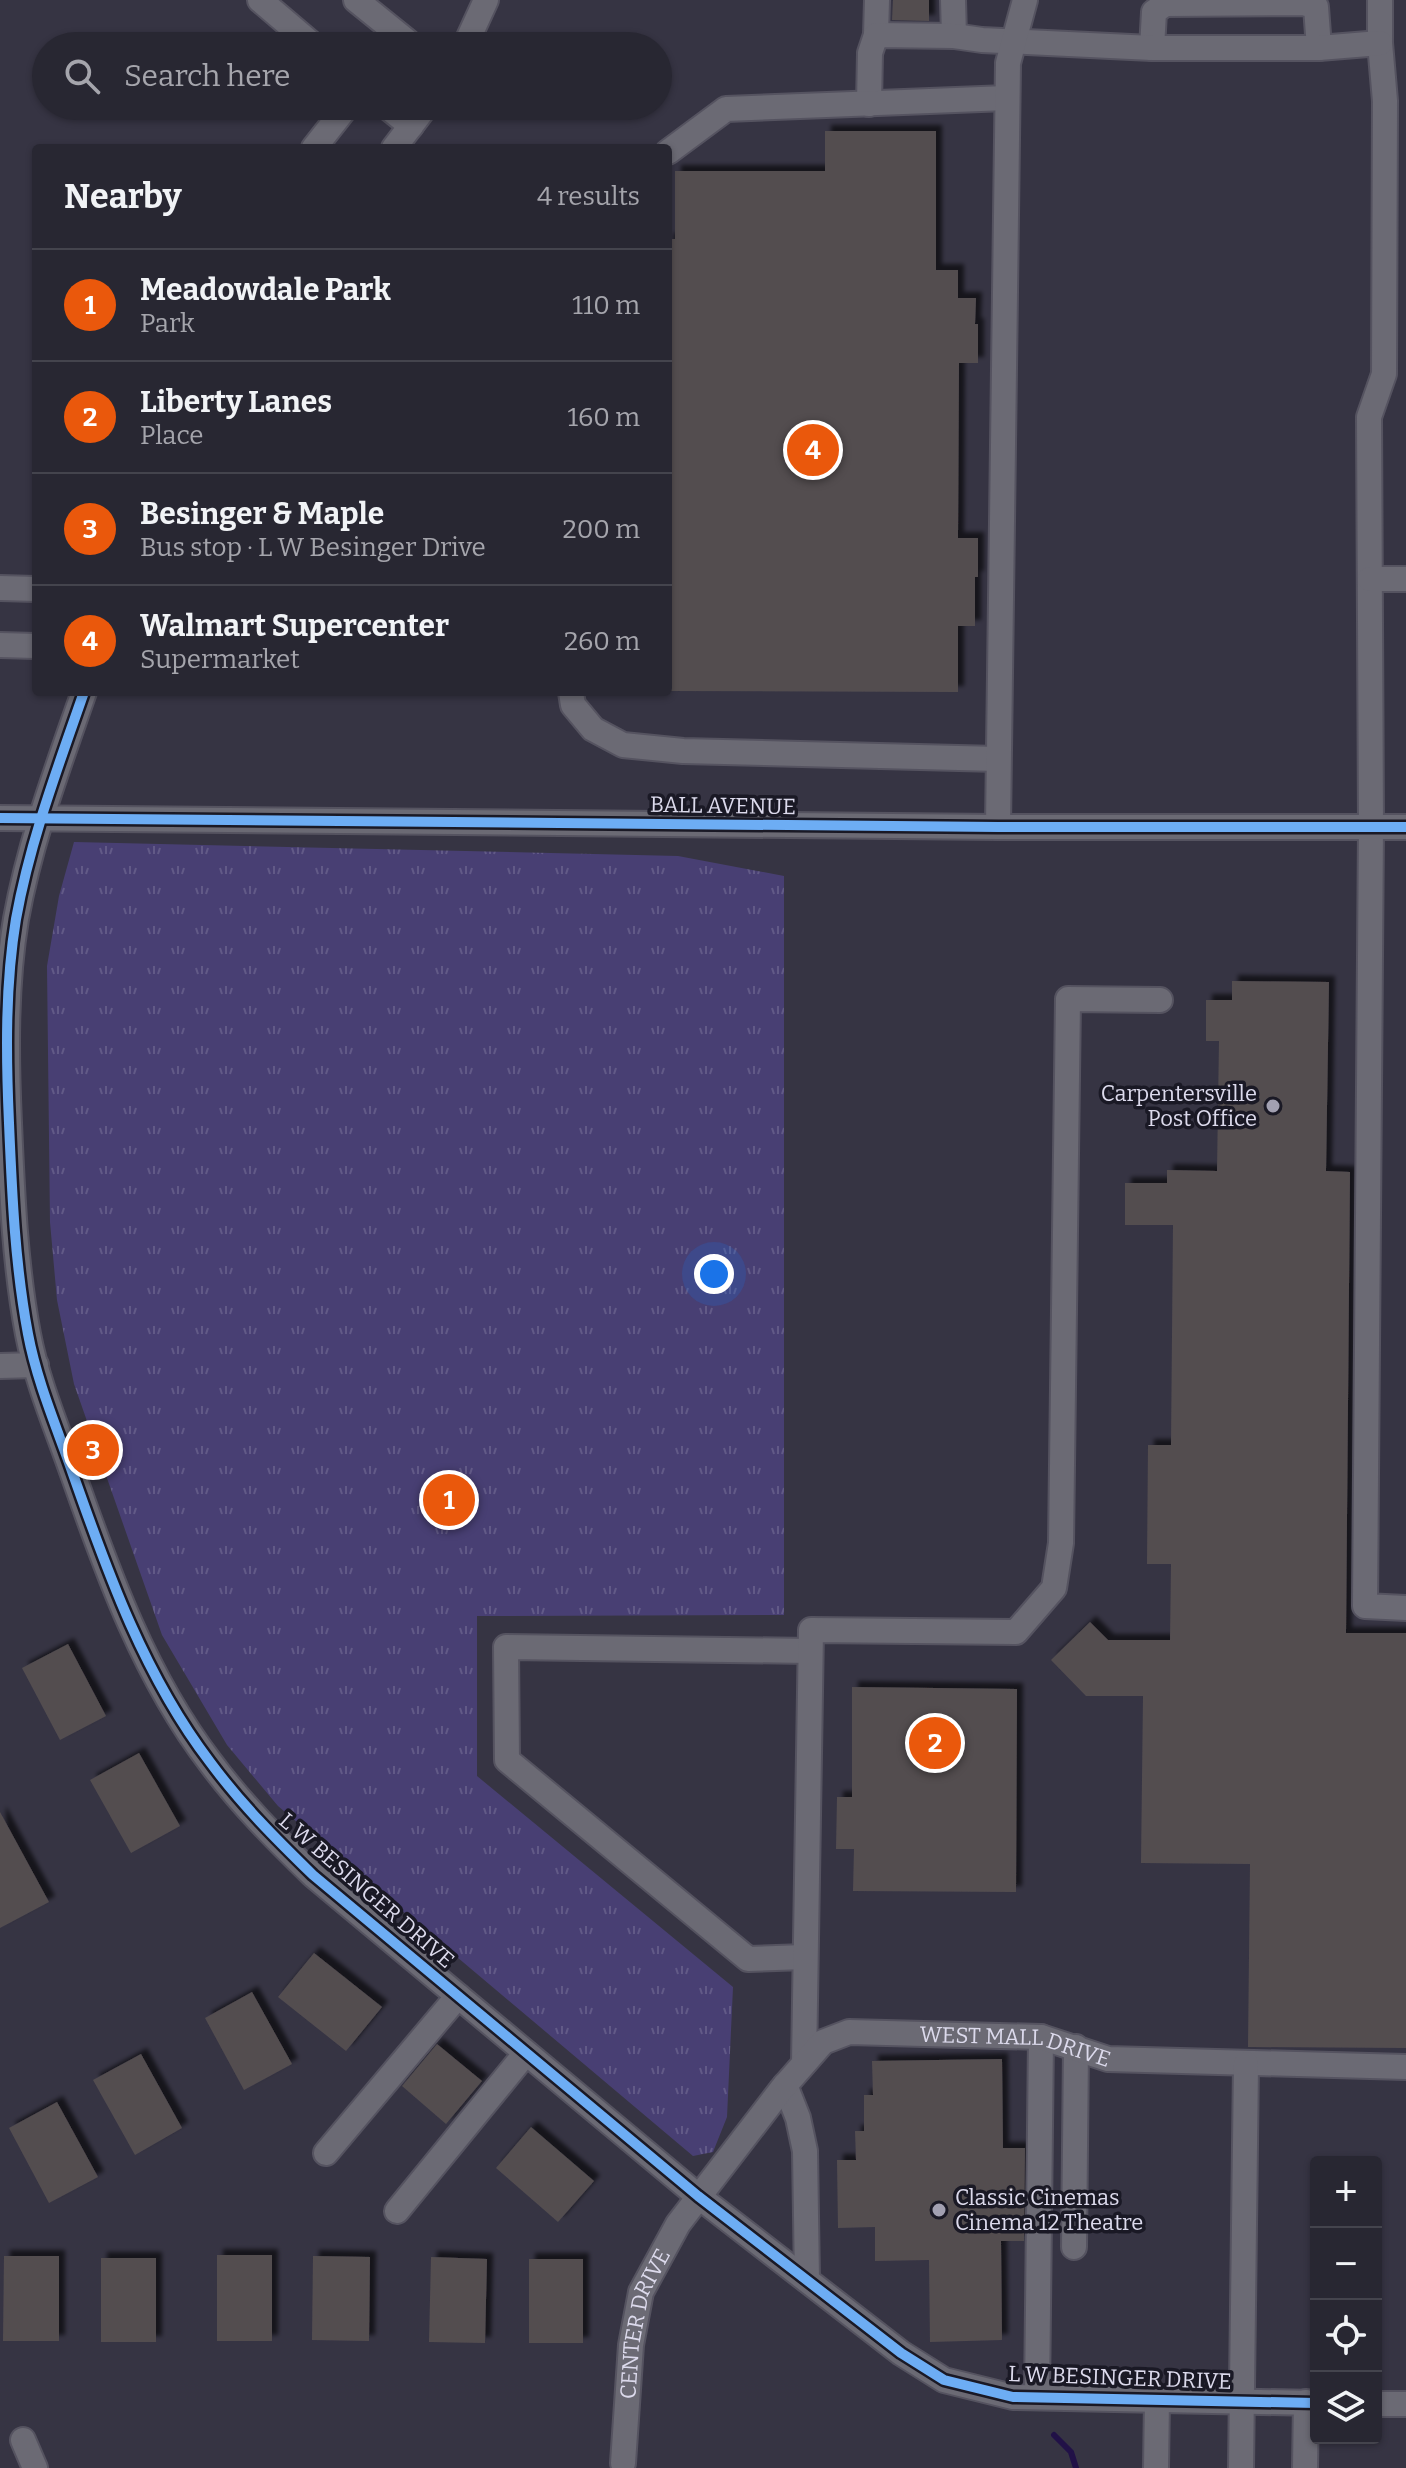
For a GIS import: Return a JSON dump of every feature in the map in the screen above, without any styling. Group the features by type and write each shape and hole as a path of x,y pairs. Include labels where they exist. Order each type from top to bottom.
{"street":[{"path":"356,0 396,32"},
{"path":"471,32 486,0"},
{"path":"869,104 870,53 876,35 877,0"},
{"path":"953,0 954,36"},
{"path":"998,827 1008,63 1025,0"},
{"path":"1380,0 1380,43 1396,101 1395,364 1384,374 1369,417 1371,827 1365,1606 1406,1608"},
{"path":"263,1 298,32"},
{"path":"1152,48 1154,6 1304,3 1316,4 1319,48"},
{"path":"876,35 954,36 1152,48 1319,48 1380,43"},
{"path":"672,149 726,109 1007,98"},
{"path":"317,144 336,120"},
{"path":"404,120 411,126"},
{"path":"397,144 416,120"},
{"path":"1370,579 1406,579"},
{"path":"0,588 32,589"},
{"path":"0,645 32,646"},
{"name":"L W BESINGER DRIVE","path":"83,696 40,818 16,922 8,1035 13,1211 20,1284 36,1365 119,1601 165,1693 208,1760 257,1821 313,1875 698,2196 901,2353 944,2380 988,2392 1037,2397 1310,2402"},
{"path":"572,696 573,705 593,729 623,745 683,751 998,759"},
{"name":"BALL AVENUE","path":"0,818 998,827 1406,827"},
{"path":"804,2063 811,1630 1016,1632 1054,1588 1061,1543 1068,999 1160,1000"},
{"path":"0,1366 36,1365"},
{"path":"805,1957 748,1959 507,1760 506,1647 810,1651"},
{"path":"326,2153 458,1996"},
{"name":"WEST MALL DRIVE","path":"698,2196 785,2085 823,2042 849,2032 1041,2037 1108,2059 1406,2067"},
{"path":"1037,2397 1041,2037"},
{"path":"1074,2247 1076,2047"},
{"path":"397,2211 526,2053"},
{"path":"1241,2468 1246,2064"},
{"path":"785,2085 798,2118 805,2151 807,2280"},
{"name":"CENTER DRIVE","path":"623,2463 629,2357 641,2292 678,2224 698,2196"},
{"path":"1156,2468 1157,2400"},
{"path":"1382,2404 1406,2404"},
{"path":"1305,2468 1310,2413"},
{"path":"23,2440 35,2468"}],"green space":[{"path":"74,842 678,856 784,876 784,1615 477,1616 477,1776 733,1987 727,2117 713,2152 693,2156 278,1806 227,1745 162,1635 74,1384 57,1300 50,1222 47,966 59,896"}],"building":[{"path":"893,0 929,0 929,21 892,20"},
{"path":"825,131 936,131 936,270 958,270 958,298 976,298 975,324 978,324 978,363 959,363 958,538 978,538 978,577 975,577 975,626 958,626 958,692 672,691 672,239 675,239 675,171 825,171"},
{"path":"1232,981 1329,982 1326,1171 1350,1172 1346,1633 1406,1633 1406,2048 1248,2047 1250,1864 1141,1863 1143,1696 1086,1696 1051,1660 1090,1622 1108,1640 1170,1640 1171,1564 1147,1564 1148,1445 1171,1445 1173,1225 1125,1225 1125,1183 1167,1183 1167,1170 1217,1171 1219,1041 1206,1041 1206,1000 1232,1000"},
{"path":"68,1644 106,1716 60,1740 22,1668"},
{"path":"852,1687 1017,1689 1016,1892 853,1891 854,1849 836,1849 837,1797 852,1797"},
{"path":"139,1753 180,1826 131,1853 90,1780"},
{"path":"0,1812 49,1902 0,1928"},
{"path":"314,1953 382,2007 346,2051 278,1997"},
{"path":"252,1992 292,2064 244,2090 205,2018"},
{"path":"437,2044 482,2081 446,2124 402,2086"},
{"path":"141,2054 182,2128 135,2155 93,2080"},
{"name":"Classic Cinemas Cinema 12 Theatre","path":"1002,2059 1003,2148 1025,2148 1024,2241 1001,2241 1002,2340 930,2342 929,2260 875,2261 875,2227 838,2228 837,2160 856,2160 855,2131 864,2131 864,2095 873,2095 872,2061"},
{"path":"57,2102 98,2177 49,2203 9,2128"},
{"path":"531,2127 594,2181 558,2222 496,2168"},
{"path":"217,2255 272,2255 272,2341 217,2341"},
{"path":"4,2256 59,2256 59,2341 3,2341"},
{"path":"313,2256 370,2257 369,2341 312,2340"},
{"path":"431,2257 487,2259 485,2343 429,2342"},
{"path":"101,2258 156,2258 156,2342 101,2342"},
{"path":"529,2259 583,2259 583,2343 529,2343"}],"waterway":[{"path":"1054,2435 1071,2452 1076,2468"}],"cycle path":[{"path":"83,696 37,833 12,944 7,1072 20,1282 28,1334 42,1387 115,1587 147,1660 210,1762 246,1807 313,1875 698,2196 901,2353 944,2380 1013,2397 1310,2403"},
{"path":"0,818 998,827 1406,827"}],"place":[{"name":"Walmart Supercenter","path":"813,450"},
{"name":"Carpentersville Post Office","path":"1273,1106"},
{"name":"Besinger & Maple","path":"93,1450"},
{"name":"Meadowdale Park","path":"449,1500"},
{"name":"Liberty Lanes","path":"935,1743"},
{"name":"Classic Cinemas Cinema 12 Theatre","path":"939,2210"}]}
